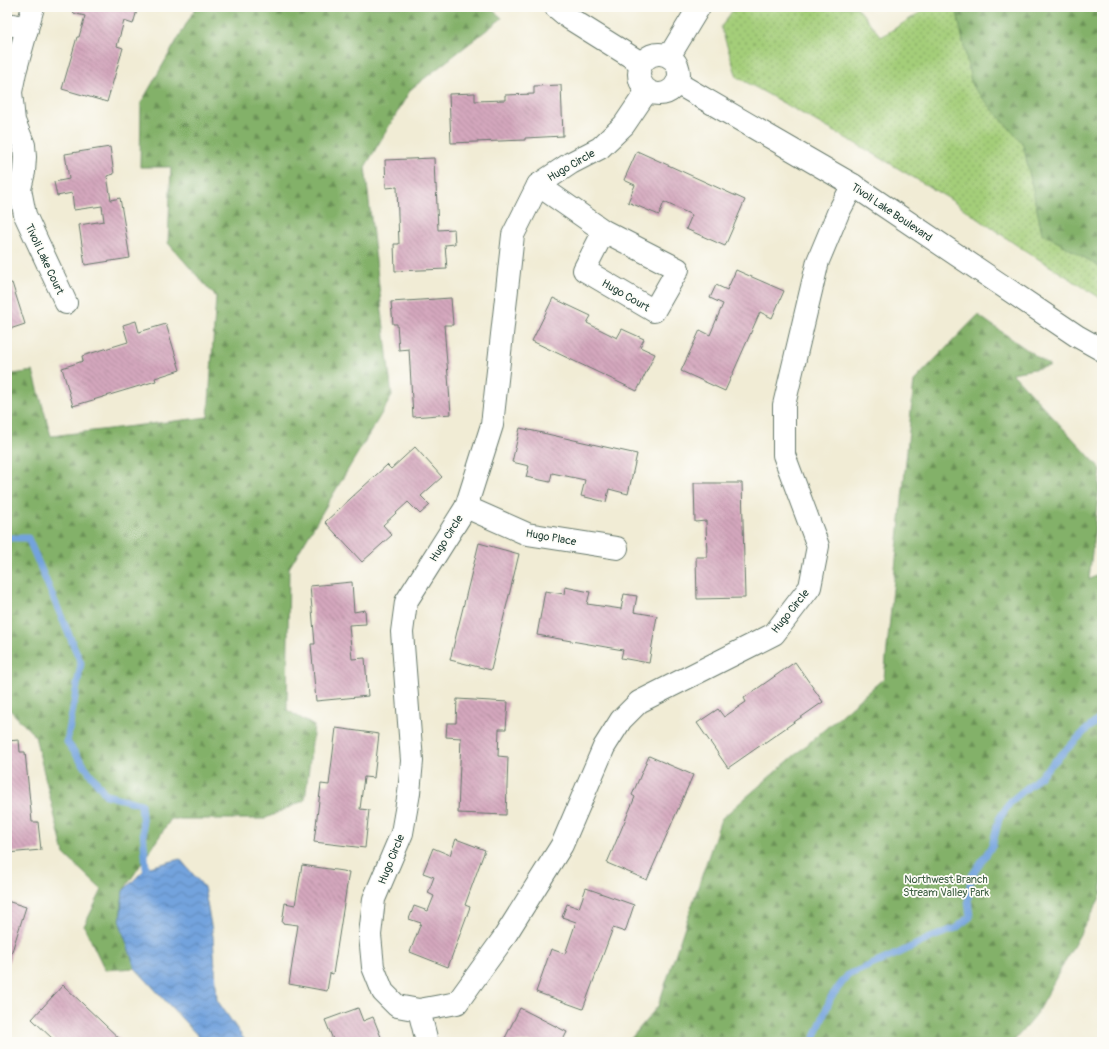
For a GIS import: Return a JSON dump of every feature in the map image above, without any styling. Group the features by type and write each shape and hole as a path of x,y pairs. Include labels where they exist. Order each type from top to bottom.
{"street":[{"name":"Tivoli Lake Court","path":"33,7 17,27 9,95 14,121 24,145 24,172 20,189 25,214 66,303"},
{"path":"556,7 569,18 641,63"},
{"path":"670,57 699,7"},
{"path":"664,54 670,57 677,66 679,72 677,83 673,89 667,93 660,94 653,94 647,91 640,81 639,69 641,63 651,55 664,54"},
{"name":"Tivoli Lake Boulevard","path":"677,83 853,185 1077,336 1102,350"},
{"name":"Hugo Circle","path":"647,91 624,125 600,148 570,163 538,185 513,235 492,426 466,507 406,602 402,632 412,761 409,793 402,834 374,899 370,935 373,967 383,992 398,1006 419,1010 457,1003 503,939 562,845 604,747 621,720 639,702 774,634 810,586 818,546 784,455 784,405 818,261 838,213 853,185"},
{"path":"538,185 604,232"},
{"name":"Tivoli Lake Court","path":"7,203 14,204 25,214"},
{"name":"Hugo Place","path":"466,507 527,534 617,548"},
{"path":"419,1010 427,1042"}],"green space":[{"path":"196,7 489,7 502,18 411,89 365,167 392,396 289,568 287,710 314,726 305,800 264,819 171,819 123,891 120,923 135,968 105,970 84,926 102,890 64,854 35,736 7,707 7,375 33,371 51,436 208,417 216,297 168,243 171,167 140,167 141,103"},
{"path":"735,7 857,7 881,37 929,7 1102,7 1102,299 1018,246 948,198 869,151 737,77 721,27"},
{"path":"962,7 1102,7 1102,268 1042,233 1023,144 972,86 957,12"},
{"name":"Northwest Branch Stream Valley Park","path":"978,315 1050,366 1012,373 1101,469 1089,580 1102,572 1102,894 1035,1016 1013,1042 628,1042 658,1006 721,819 884,678 914,381"}],"water":[{"path":"180,859 204,887 213,936 217,1000 246,1042 202,1042 135,968 120,923 123,891 146,868"}],"building":[{"path":"75,7 138,7 133,24 124,21 117,46 123,48 107,102 62,89 77,37 79,37 85,16 73,13"},
{"path":"561,85 563,136 525,138 525,140 451,143 449,94 475,93 475,101 505,100 505,95 534,94 534,86"},
{"path":"110,147 114,174 107,176 111,200 120,198 130,258 85,265 79,225 104,221 102,206 74,210 72,193 57,196 54,182 69,179 65,154"},
{"path":"637,151 745,200 725,246 686,229 692,215 664,202 659,215 628,202 635,185 624,180"},
{"path":"434,158 438,230 454,229 455,244 445,245 447,269 395,271 394,244 399,244 397,187 386,188 385,160"},
{"path":"736,270 784,291 772,318 760,312 725,391 681,371 700,330 710,335 723,304 710,298 716,285 727,290"},
{"path":"12,283 25,324 7,330 7,284"},
{"path":"451,298 453,325 444,325 451,414 413,417 409,349 399,350 397,324 393,324 391,302"},
{"path":"553,298 591,316 587,323 617,338 622,329 644,339 640,347 655,354 637,391 532,341"},
{"path":"136,321 139,332 166,324 180,370 155,378 156,381 73,406 62,368 83,361 82,356 128,342 123,325"},
{"path":"520,428 637,454 628,494 609,489 606,502 581,496 585,480 552,473 550,482 526,477 529,466 512,462"},
{"path":"415,447 442,477 421,496 430,505 420,514 408,502 383,525 392,535 362,562 325,522 387,465 391,469"},
{"path":"694,483 742,483 745,598 697,599 696,557 707,557 706,521 695,522"},
{"path":"479,543 519,554 491,670 450,660"},
{"path":"352,582 354,612 365,610 366,624 349,625 352,659 365,658 368,696 316,701 311,644 315,644 310,586"},
{"path":"565,587 590,592 587,604 621,609 624,594 637,596 634,612 657,616 649,663 621,658 623,650 537,635 545,591 564,594"},
{"path":"795,662 823,702 728,768 697,723 718,709 724,717 746,702 744,698"},
{"path":"457,699 508,702 506,729 499,729 498,756 508,757 506,815 458,813 461,738 446,737 447,723 456,723"},
{"path":"336,728 379,734 374,778 364,777 360,809 369,810 365,848 314,842 321,784 329,785"},
{"path":"19,740 20,752 25,752 32,822 38,822 41,850 7,853 7,741"},
{"path":"649,756 693,775 647,880 607,863 635,797 632,795"},
{"path":"456,839 485,850 465,905 470,907 448,967 410,952 421,923 409,919 414,906 428,911 434,896 428,893 434,877 423,873 433,848 450,855"},
{"path":"302,865 349,872 333,974 330,973 327,991 289,984 298,925 282,923 285,903 295,905"},
{"path":"586,888 634,905 625,932 613,928 583,1009 536,992 551,949 565,954 576,922 562,917 567,904 579,908"},
{"path":"7,901 26,907 7,967"},
{"path":"63,985 123,1042 56,1042 32,1019"},
{"path":"358,1008 363,1021 373,1017 383,1042 334,1042 325,1020"},
{"path":"520,1008 567,1032 562,1042 503,1042"}],"waterway":[{"path":"7,538 28,538 81,663 67,742 106,795 141,804 146,868"},
{"path":"813,1042 831,997 848,975 930,938 956,928 970,917 968,899 971,877 992,846 999,819 1011,801 1033,783 1086,730 1102,717"}]}
